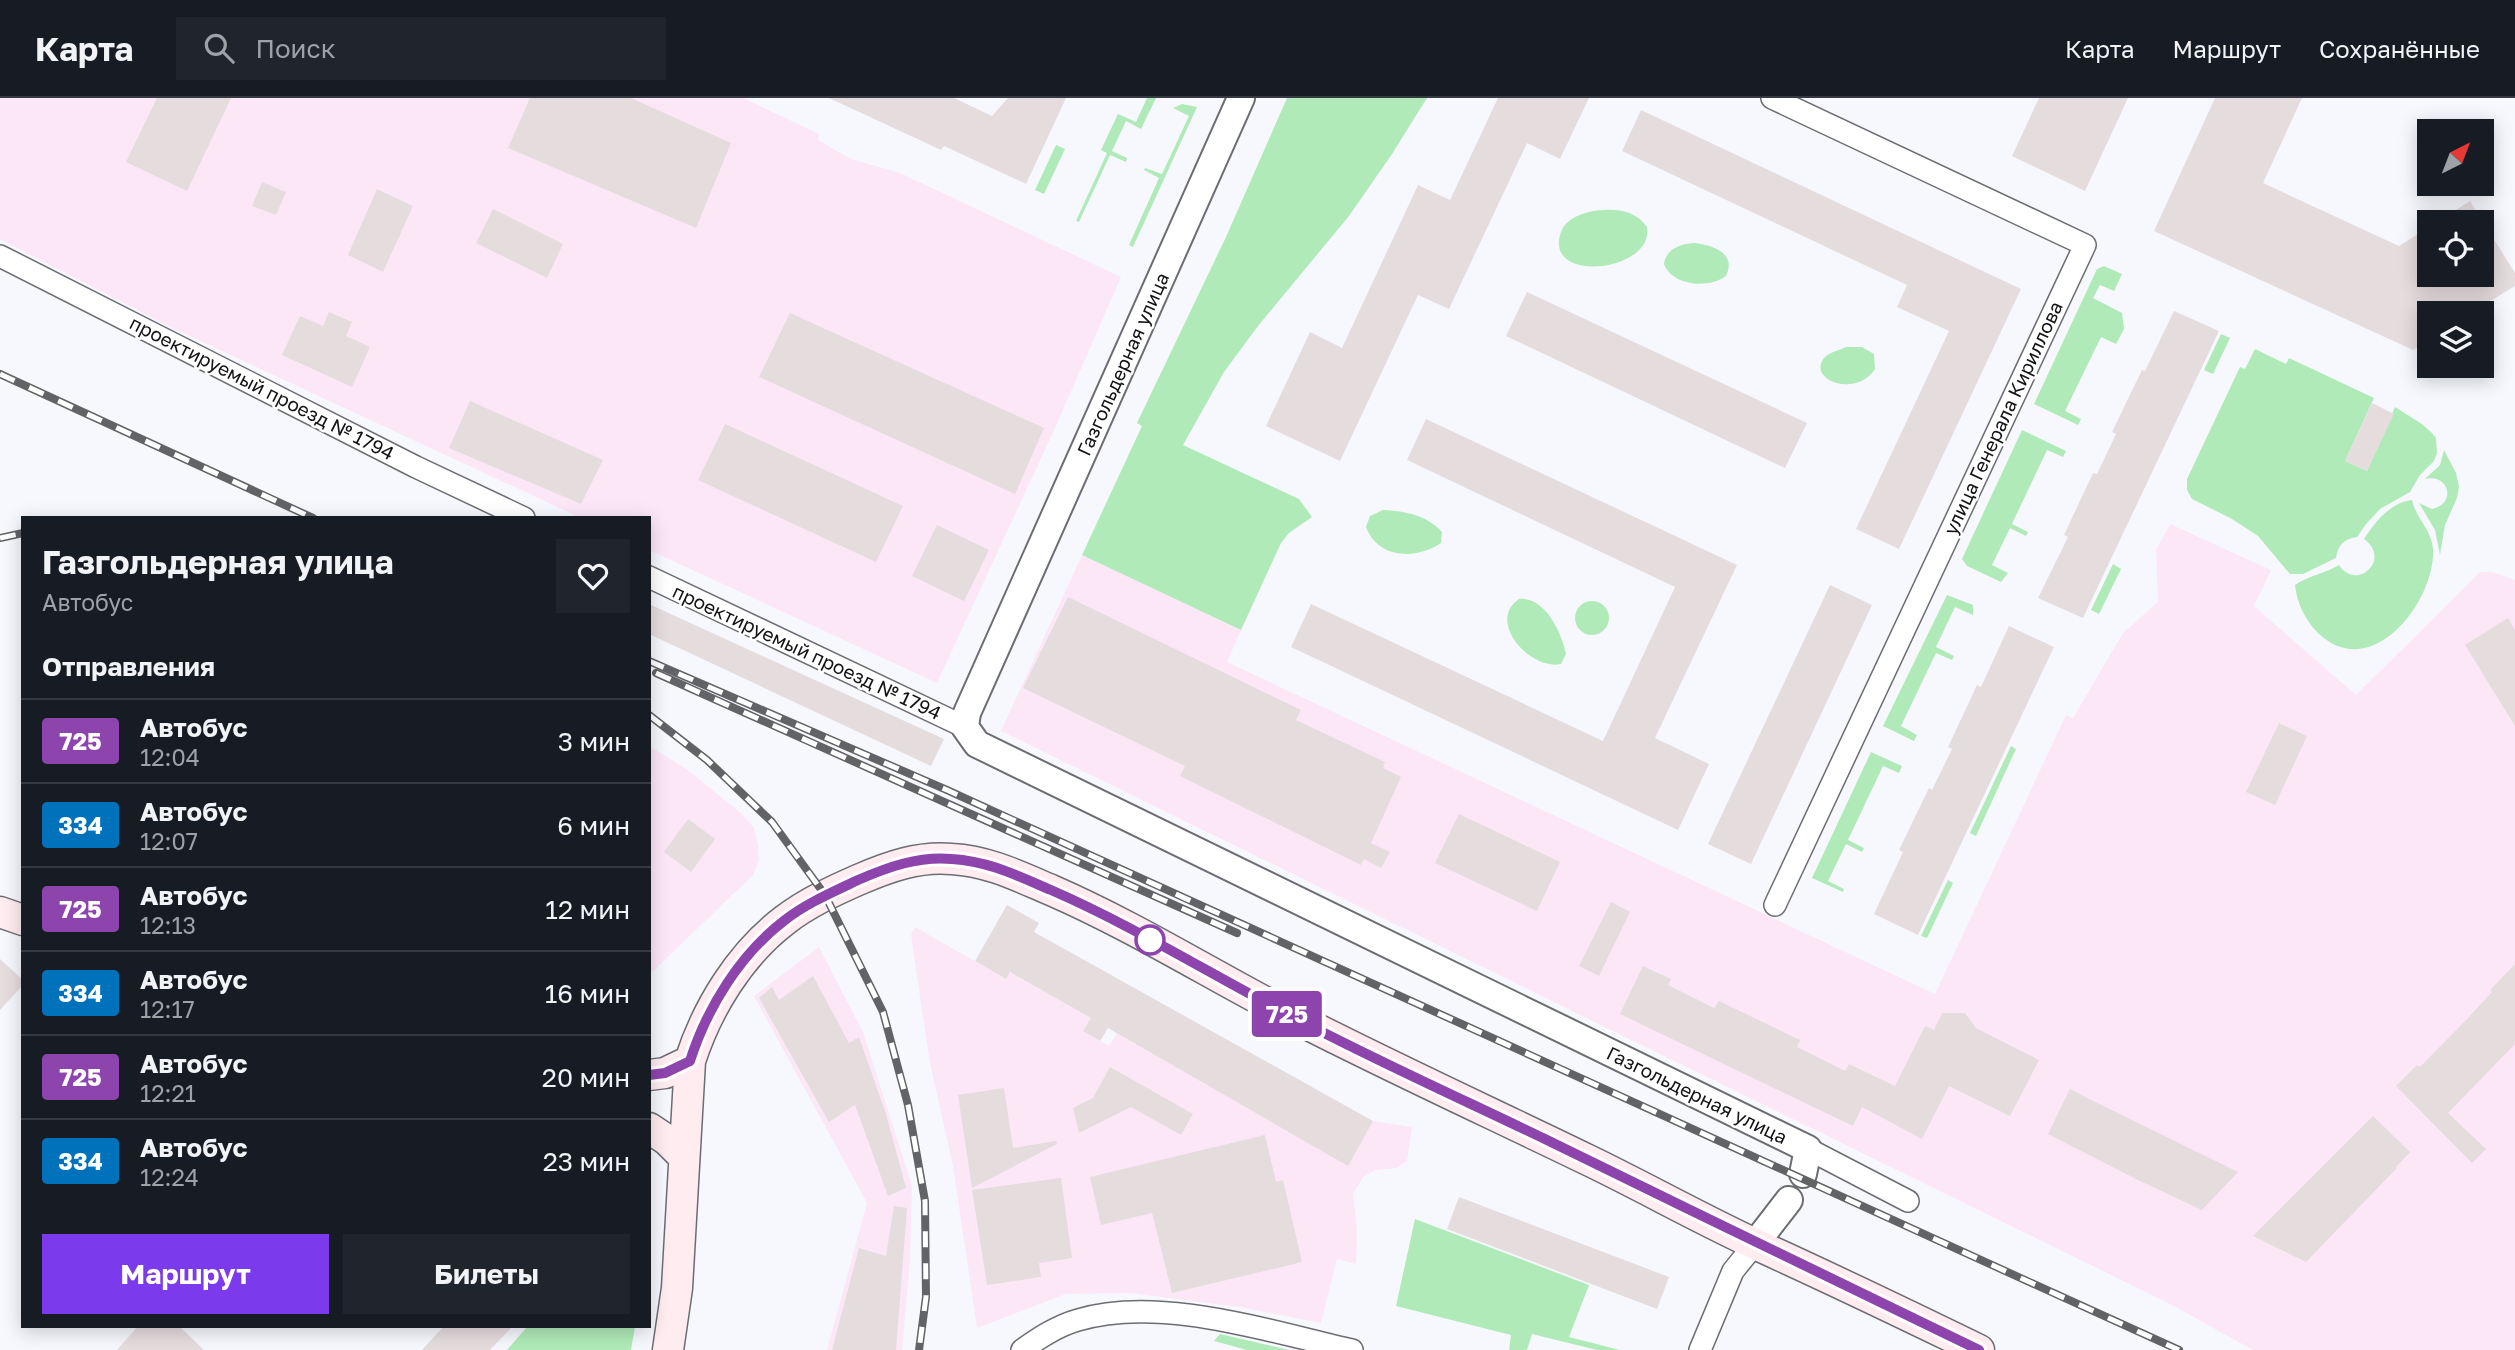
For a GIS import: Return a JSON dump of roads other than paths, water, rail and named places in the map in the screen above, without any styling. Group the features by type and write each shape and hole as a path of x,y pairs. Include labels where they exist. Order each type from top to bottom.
{"main road":[{"path":"668,1350 676,1305 690,1061 697,1038 718,998 748,957 785,920 825,895 875,872 906,862 948,858 1000,867 1100,914 1298,1020 1755,1244 1793,1259 1979,1350"},
{"path":"0,912 21,919"},
{"path":"651,1075 665,1073 690,1061"},
{"path":"651,1129 667,1140 684,1157"}],"street":[{"name":"Газгольдерная улица","path":"1241,98 967,713 965,727 977,744 1806,1161 1908,1201"},
{"name":"улица Генерала Кириллова","path":"1772,98 2085,245 1775,905"},
{"name":"проектируемый проезд № 1794","path":"0,256 416,467 520,516"},
{"name":"проектируемый проезд № 1794","path":"651,578 965,727"},
{"path":"1699,1350 1733,1271 1789,1200"},
{"path":"1022,1350 1044,1335 1077,1320 1118,1311 1156,1311 1202,1317 1352,1350"}],"railway":[{"path":"0,374 309,516"},
{"path":"0,538 21,533"},
{"path":"651,662 947,790 2179,1350"},
{"path":"656,673 1237,933"},
{"path":"651,717 707,760 772,822 825,895 883,1012 908,1105 925,1201 926,1297 919,1350"}]}
